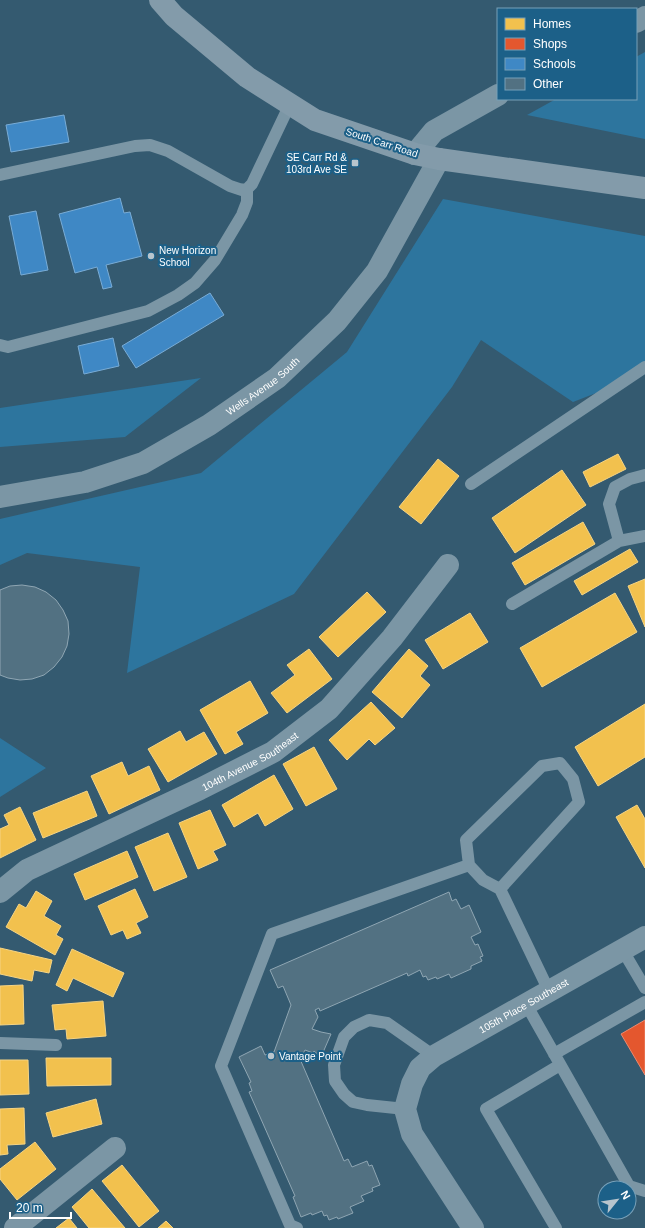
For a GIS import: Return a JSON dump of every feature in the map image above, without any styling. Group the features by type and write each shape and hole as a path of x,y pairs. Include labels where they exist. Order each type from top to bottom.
{"main road":[{"name":"South Carr Road","path":"160,0 174,16 247,77 315,120 415,154 439,160 645,188"}],"street":[{"path":"415,154 434,131 497,96"},
{"name":"Wells Avenue South","path":"0,497 85,482 143,463 209,425 277,378 337,321 377,271 439,160"},
{"name":"104th Avenue Southeast","path":"0,892 27,870 200,789 273,752 329,709 392,638 448,565"},
{"name":"105th Place Southeast","path":"405,1109 412,1084 420,1068 434,1056 645,937"},
{"path":"405,1109 412,1134 473,1228"},
{"path":"15,1228 115,1148"},
{"path":"0,1222 4,1228"}],"lane":[{"path":"0,175 128,148 150,145 168,151 230,186 242,190 247,189 252,184 290,104"},
{"path":"0,345 8,347 148,311 178,295 195,283 215,260 242,215 247,202 247,189"},
{"path":"471,484 645,367"},
{"path":"619,541 609,504 615,487 630,478 645,475"},
{"path":"512,604 619,541 645,536"},
{"path":"500,889 579,802 573,779 560,763 542,766 466,840 469,866 483,880 500,889 549,991"},
{"path":"298,1228 290,1225 221,1066 272,934 469,866"},
{"path":"622,949 645,988"},
{"path":"554,1054 645,1002"},
{"path":"526,1004 629,1186 645,1190"},
{"path":"405,1109 353,1102 344,1094 335,1081 334,1065 344,1036 354,1027 369,1020 387,1023 434,1056"},
{"path":"0,1043 56,1045"},
{"path":"556,1228 486,1108 560,1065"}],"shaded area":[{"path":"645,52 645,139 527,115 554,100 637,100 637,56"},
{"path":"443,199 645,236 645,374 573,402 481,340 452,387 294,594 127,673 140,567 27,553 0,565 0,519 201,473 347,352"},
{"path":"201,378 125,437 0,447 0,408"},
{"path":"0,738 46,768 0,797"}],"building: Homes":[{"path":"618,454 626,469 590,487 583,472"},
{"path":"438,459 459,476 421,524 399,507"},
{"path":"562,470 586,505 515,553 492,518"},
{"path":"583,522 595,544 525,585 512,563"},
{"path":"630,549 638,562 582,595 574,581"},
{"path":"645,579 645,627 628,586"},
{"path":"367,592 386,612 338,657 319,637"},
{"path":"615,593 637,632 542,687 520,648"},
{"path":"470,613 488,642 443,669 425,640"},
{"path":"309,649 332,679 287,713 271,693 295,675 287,665"},
{"path":"409,649 428,666 420,676 430,685 402,718 372,692"},
{"path":"250,681 268,713 236,732 243,744 225,754 200,710"},
{"path":"371,702 395,728 375,745 369,739 347,760 329,740"},
{"path":"645,704 645,757 598,786 575,747"},
{"path":"180,731 186,742 204,732 217,754 168,782 148,749"},
{"path":"314,747 337,789 306,806 283,764"},
{"path":"122,762 128,776 149,766 160,790 109,814 91,776"},
{"path":"274,775 293,809 265,826 258,813 234,827 222,805"},
{"path":"87,791 97,816 43,838 33,813"},
{"path":"637,805 645,819 645,868 616,817"},
{"path":"20,807 36,840 0,858 0,829 9,825 4,815"},
{"path":"210,810 226,845 213,851 218,860 198,869 179,823"},
{"path":"168,833 187,877 154,891 135,847"},
{"path":"127,851 138,877 85,900 74,874"},
{"path":"135,889 148,917 136,923 141,933 127,939 123,930 111,935 98,906"},
{"path":"36,891 52,901 44,916 61,926 56,935 63,939 55,955 6,927 19,904 26,908"},
{"path":"0,948 52,960 49,973 34,970 32,981 0,974"},
{"path":"72,949 124,973 113,997 73,978 67,991 56,985"},
{"path":"23,985 24,1024 0,1025 0,986"},
{"path":"103,1001 106,1036 67,1039 66,1029 55,1030 52,1005"},
{"path":"46,1058 111,1058 111,1085 47,1086"},
{"path":"0,1060 28,1060 29,1094 0,1095"},
{"path":"96,1099 102,1124 53,1137 46,1113"},
{"path":"24,1108 25,1144 7,1145 8,1154 0,1155 0,1109"},
{"path":"35,1142 56,1169 17,1200 0,1179 0,1169"},
{"path":"122,1165 159,1211 139,1227 102,1181"},
{"path":"92,1189 125,1228 89,1228 72,1207"},
{"path":"69,1218 77,1228 56,1228"},
{"path":"166,1221 173,1228 158,1228"}],"building: Shops":[{"path":"645,1020 645,1075 621,1034"}],"building: Schools":[{"path":"64,115 69,142 11,152 6,125"},
{"path":"120,198 124,213 130,212 142,256 106,265 112,287 103,289 97,267 75,273 59,214"},
{"path":"36,211 48,270 21,275 9,216"},
{"path":"210,293 224,315 136,368 122,346"},
{"path":"113,338 119,366 84,374 78,346"}],"building: Other":[{"path":"22,585 35,587 46,592 56,600 68,621 69,634 67,646 62,657 54,667 44,675 32,679 20,680 0,675 0,590 10,586"},
{"name":"Vantage Point","path":"449,892 452,901 456,899 461,909 469,905 481,932 471,937 475,945 478,944 483,956 480,957 482,961 471,966 471,969 451,978 449,974 437,979 436,977 428,980 426,976 423,977 420,970 408,976 407,973 320,1011 319,1008 315,1010 318,1017 312,1029 331,1034 321,1057 314,1051 313,1053 305,1050 300,1059 344,1161 348,1159 352,1167 367,1161 369,1166 372,1165 380,1185 372,1188 373,1191 361,1196 364,1201 350,1207 353,1213 338,1219 337,1217 329,1220 327,1215 324,1216 322,1211 301,1217 293,1197 295,1196 249,1092 252,1091 249,1083 251,1082 239,1057 261,1046 265,1055 274,1052 291,1005 283,986 278,988 270,970"}],"place":[{"name":"SE Carr Rd & 103rd Ave SE","path":"355,163"},
{"name":"New Horizon School","path":"151,256"},
{"name":"Vantage Point","path":"271,1056"}]}
